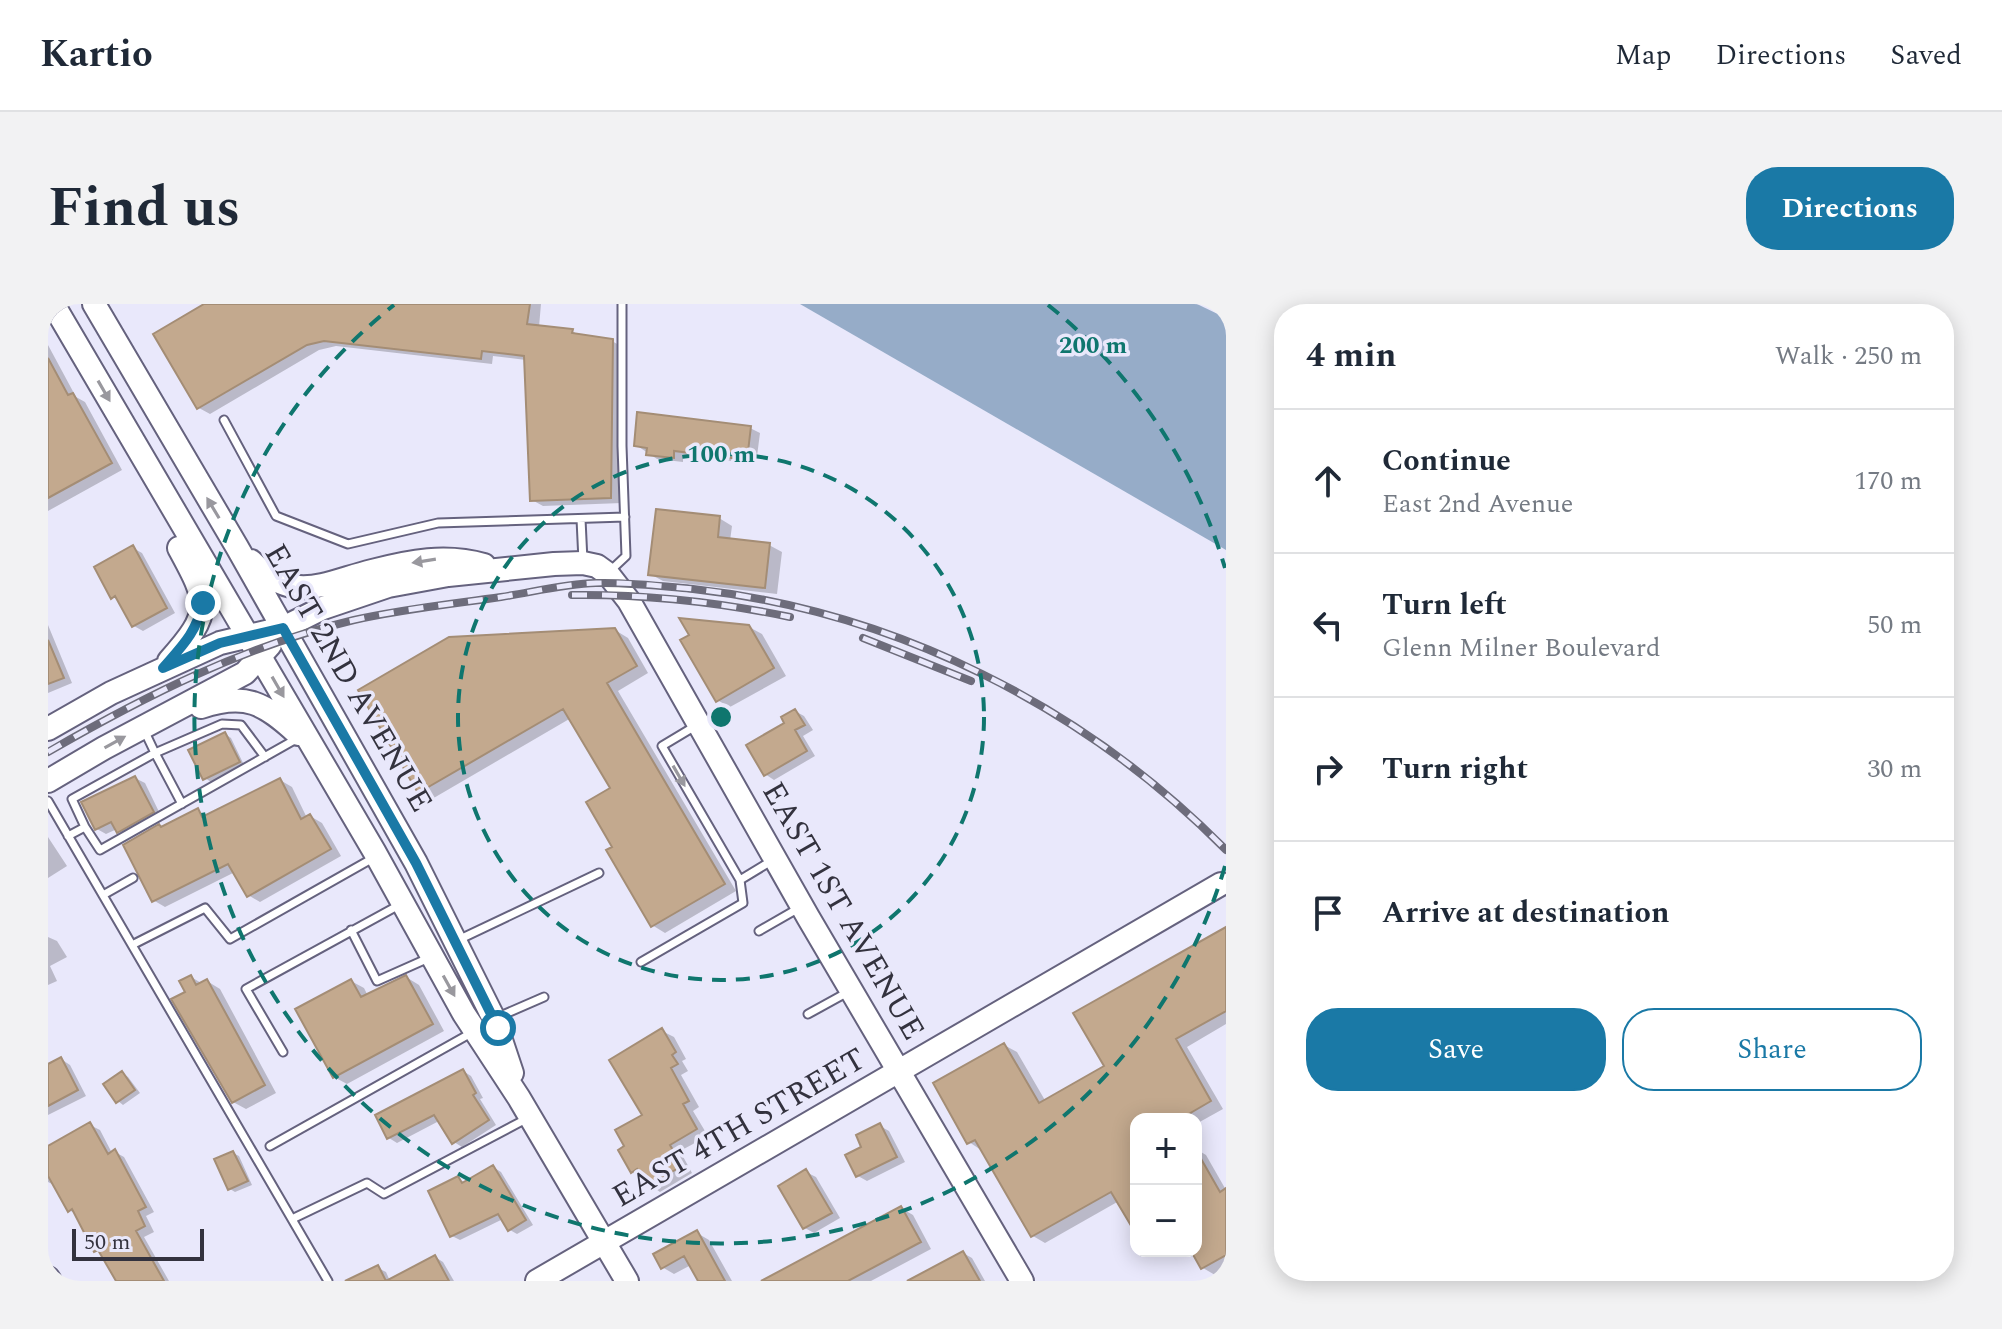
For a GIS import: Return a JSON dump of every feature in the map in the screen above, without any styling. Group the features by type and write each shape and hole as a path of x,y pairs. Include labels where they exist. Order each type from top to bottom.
{"main road":[{"name":"EAST 2ND AVENUE","path":"53,304 261,656 307,742 433,956 485,1025"},
{"name":"EAST 2ND AVENUE","path":"95,306 237,547 409,850 456,941 485,1025 525,1107 627,1281"},
{"path":"163,668 191,637 198,625 203,603 200,587 166,522 166,498"},
{"path":"237,547 264,575 309,588 381,569 445,558 500,570"},
{"path":"48,729 86,706 220,643 283,628 323,608 377,589 448,575 583,563 597,566 608,574"},
{"name":"EAST 1ST AVENUE","path":"608,574 629,601 802,906 1022,1281"},
{"path":"48,781 245,673 283,628"},
{"path":"143,727 233,699 248,700 265,707 307,742"},
{"name":"EAST 4TH STREET","path":"537,1281 1221,884"}],"lane":[{"path":"608,574 626,556 622,304"},
{"path":"224,420 276,516 348,544 438,523 625,517"},
{"path":"581,519 583,563"},
{"path":"265,757 241,725 222,724 155,753 72,799 100,850 265,757 307,742"},
{"path":"641,962 743,903 740,880 662,746 699,724"},
{"path":"143,727 182,804"},
{"path":"48,801 328,1281"},
{"path":"68,836 85,827"},
{"path":"132,945 205,908 230,939 376,856"},
{"path":"740,880 775,859"},
{"path":"456,941 599,873"},
{"path":"103,895 133,878"},
{"path":"283,1052 246,989 403,903"},
{"path":"759,931 802,906"},
{"path":"351,930 377,981 433,956"},
{"path":"808,1014 851,990"},
{"path":"270,1146 485,1025 544,997"},
{"path":"292,1219 367,1183 384,1194 525,1107"}],"water":[{"path":"800,304 1197,304 1226,318 1226,550"}],"building":[{"path":"204,304 530,304 527,324 573,329 572,333 613,339 611,498 530,501 524,356 482,351 481,359 324,341 307,345 197,409 153,334"},
{"path":"48,358 68,395 73,393 112,463 48,498"},
{"path":"637,412 751,426 747,460 674,451 674,458 646,455 647,448 634,446"},
{"path":"656,509 720,516 718,537 770,543 765,588 648,575"},
{"path":"133,545 167,608 132,627 115,596 111,599 94,567"},
{"path":"679,618 749,625 774,668 716,702 680,640 689,635"},
{"path":"615,628 637,666 607,683 725,884 651,927 606,850 612,847 586,802 610,788 563,709 418,793 358,690 449,637"},
{"path":"48,640 64,678 48,684"},
{"path":"795,709 805,725 795,730 807,751 764,776 746,745 784,723 781,717"},
{"path":"225,732 240,762 203,780 188,750"},
{"path":"135,776 154,812 117,833 111,822 95,830 81,802"},
{"path":"280,778 301,819 310,814 331,849 247,897 228,864 152,902 123,845 159,824 161,827 198,808 202,817"},
{"path":"1226,927 1226,1011 1176,1039 1211,1101 1190,1113 1130,1113 1130,1224 1111,1192 1031,1237 975,1140 967,1144 933,1083 1004,1043 1039,1103 1104,1066 1073,1013"},
{"path":"191,975 196,985 207,979 265,1085 232,1103 171,999 185,992 179,981"},
{"path":"406,975 433,1024 333,1078 295,1009 351,979 361,997"},
{"path":"662,1028 676,1052 672,1055 678,1064 671,1068 689,1101 683,1104 697,1129 670,1145 682,1166 647,1186 637,1169 631,1173 618,1150 624,1146 615,1130 642,1115 609,1060"},
{"path":"61,1057 78,1090 48,1106 48,1064"},
{"path":"463,1069 476,1093 473,1095 489,1120 452,1144 434,1115 387,1139 375,1115"},
{"path":"122,1071 135,1090 116,1103 103,1084"},
{"path":"90,1122 108,1154 115,1149 146,1207 138,1211 145,1226 136,1231 164,1281 116,1281 98,1250 94,1252 72,1209 68,1212 48,1176 48,1146"},
{"path":"880,1123 897,1157 856,1177 845,1155 861,1147 856,1135"},
{"path":"233,1151 248,1181 228,1190 214,1159"},
{"path":"1202,1160 1220,1192 1226,1188 1226,1255 1201,1269 1194,1257 1202,1257"},
{"path":"493,1165 526,1220 508,1231 498,1214 450,1237 428,1191 458,1176 462,1183"},
{"path":"806,1169 832,1213 803,1229 778,1186"},
{"path":"901,1206 921,1242 848,1281 761,1281"},
{"path":"697,1230 725,1281 698,1281 684,1256 661,1269 653,1254"},
{"path":"963,1251 980,1281 907,1281"},
{"path":"435,1255 449,1281 386,1281"},
{"path":"378,1265 386,1281 345,1281"}],"railway":[{"path":"48,752 158,692 234,658 313,631 391,613 560,587 596,583 644,584 768,601 841,619 913,643 982,674 1048,710 1111,752 1171,798 1226,850"},
{"path":"572,595 682,600 790,617"},
{"path":"863,638 971,681"}],"route":[{"path":"203,603 198,625 191,637 163,668 220,643 283,628 416,863 498,1028"}]}
